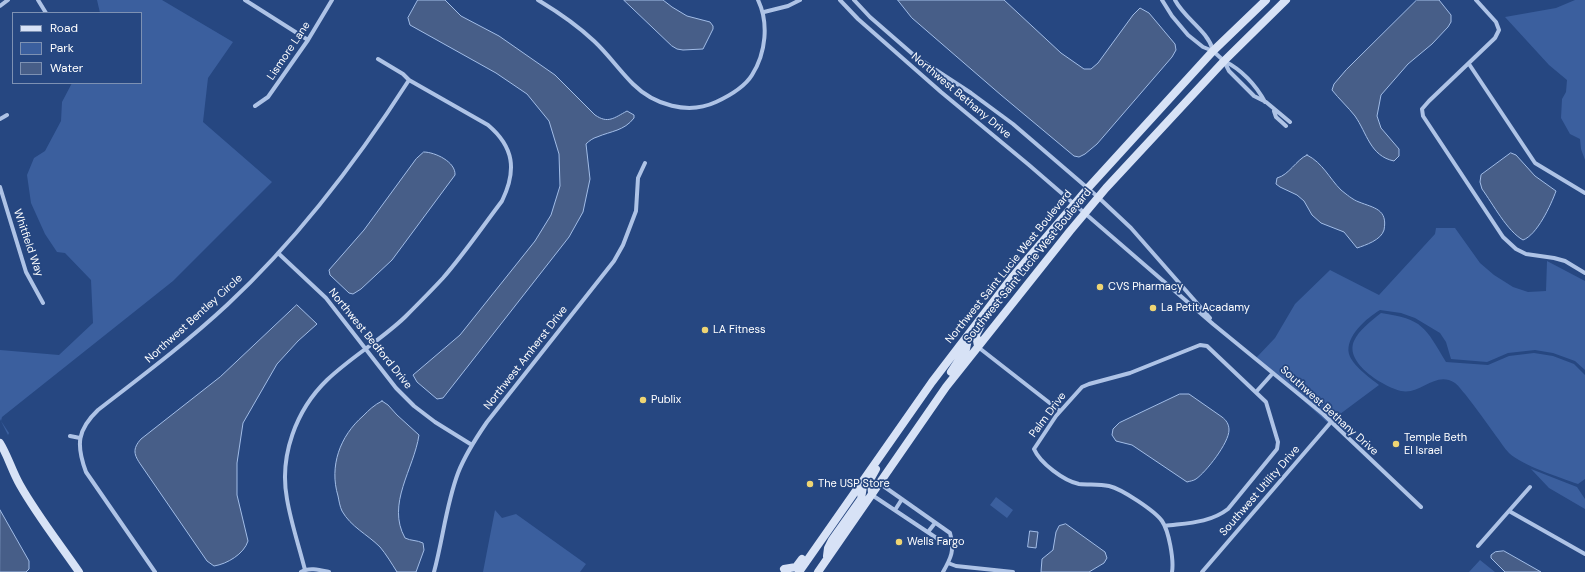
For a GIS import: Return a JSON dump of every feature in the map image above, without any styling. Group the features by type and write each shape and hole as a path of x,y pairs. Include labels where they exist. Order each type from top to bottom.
{"main road":[{"name":"Northwest Saint Lucie West Boulevard","path":"799,572 969,333 1013,276 1088,188 1213,51 1266,0"},
{"name":"Southwest Saint Lucie West Boulevard","path":"818,572 946,387 1085,212 1224,61 1286,0"},
{"path":"978,346 976,335 995,300"},
{"path":"929,411 937,393 964,354 968,343 969,333"},
{"path":"0,443 5,451 9,466"},
{"path":"872,494 871,478 889,444"},
{"path":"0,455 9,466 79,572"},
{"path":"826,561 830,544 861,499 864,479"},
{"path":"786,572 784,570 796,567 823,530 834,522"}],"street":[{"path":"0,6 8,0"},
{"path":"38,0 45,12"},
{"path":"246,0 308,40"},
{"name":"Lismore Lane","path":"255,106 268,98 308,40 332,0"},
{"path":"538,0 560,14 595,42 643,93 666,104 684,108 697,108 712,104 727,97 741,87 751,76 759,62 765,38 764,12 758,0"},
{"path":"764,12 788,6 800,0"},
{"name":"Northwest Bethany Drive","path":"840,0 858,19 918,73 1074,204"},
{"name":"Northwest Bethany Drive","path":"854,0 870,17 916,57 971,93 1013,124 1088,188"},
{"path":"1162,0 1172,16 1188,35 1202,47 1213,51 1224,61 1235,66 1260,91 1276,116 1288,124"},
{"path":"1175,0 1180,9 1210,40 1213,51"},
{"path":"1476,0 1496,22 1499,30 1495,38 1429,101 1422,109 1423,116 1503,237 1516,249 1526,254 1565,261 1585,273"},
{"path":"329,572 318,569 303,571 287,498 286,460 298,419 312,396 328,380 404,318 443,278 502,200 508,188 511,177 512,163 506,146 499,134 488,125 409,80 403,74 378,59"},
{"path":"1224,61 1229,72 1254,96 1266,102"},
{"path":"1469,64 1535,163 1585,193"},
{"name":"Northwest Bentley Circle","path":"155,572 86,472 81,460 79,447 80,438 90,418 98,410 169,356 228,304 278,253 314,213 376,130 409,80"},
{"path":"0,119 8,115"},
{"name":"Northwest Amherst Drive","path":"434,572 452,493 458,473 472,445 486,422 614,261 623,245 636,211 638,178 645,162"},
{"name":"Whitfield Way","path":"0,187 26,272 43,303"},
{"name":"Southwest Bethany Drive","path":"1088,188 1131,228 1190,297 1222,331"},
{"name":"Southwest Bethany Drive","path":"1074,204 1331,422 1422,507"},
{"name":"Northwest Bedford Drive","path":"278,253 326,298 396,388 414,406 435,422 472,445"},
{"name":"Palm Drive","path":"1200,345 1207,346 1266,402 1278,442 1277,449 1228,509 1219,516 1209,520 1165,526 1159,517 1122,490 1109,486 1078,484 1067,480 1042,462 1034,449 1060,411 1082,387 1130,373 1200,345"},
{"path":"978,346 1060,411"},
{"path":"1256,392 1273,373"},
{"name":"Southwest Utility Drive","path":"1202,572 1331,422"},
{"path":"70,436 80,438"},
{"path":"879,483 950,534 953,543 951,556 943,572"},
{"path":"1478,546 1530,487"},
{"path":"872,494 944,543 953,543"},
{"path":"895,510 902,499"},
{"path":"1509,511 1585,554"},
{"path":"928,532 935,523"},
{"path":"1165,526 1173,562 1172,572"},
{"path":"948,563 956,566 1013,572"}],"green space":[{"path":"97,0 162,0 233,42 208,78 203,122 272,182 173,281 2,417 1,421 0,350 59,355 93,323 91,280 65,253 57,252 45,234 31,203 27,175 34,158 45,151 61,121 62,102 71,84 142,84 142,12 100,12"},
{"path":"1575,0 1585,0 1585,160 1581,149 1580,139 1570,134 1561,118 1562,99 1566,92 1567,80 1549,65 1505,17 1556,8"},
{"path":"1436,228 1455,228 1480,263 1494,275 1513,287 1528,292 1546,291 1547,261 1585,281 1585,370 1575,361 1553,353 1535,350 1508,353 1487,362 1451,359 1446,342 1440,333 1415,318 1401,313 1380,310 1358,328 1350,341 1349,347 1349,354 1354,362 1362,371 1379,385 1328,423 1256,358 1275,338 1295,304 1330,270 1379,295 1435,234"},
{"path":"1381,313 1406,318 1421,327 1433,340 1446,362 1488,365 1509,356 1534,353 1553,356 1574,364 1585,375 1585,479 1578,484 1542,471 1515,458 1505,449 1469,399 1455,383 1441,379 1415,390 1401,391 1385,385 1367,373 1355,358 1352,349 1356,337 1362,329"},
{"path":"1,421 9,433 8,435"},
{"path":"1531,469 1577,487 1585,499 1585,509 1549,488"},
{"path":"996,497 1013,510 1007,518 990,505"},
{"path":"495,510 502,518 516,514 586,564 580,572 483,572"},
{"path":"1480,560 1495,572 1469,572"}],"water":[{"path":"418,0 445,0 461,16 499,36 555,75 595,115 600,118 607,120 611,119 627,111 634,115 634,118 626,126 594,138 586,144 590,179 583,212 569,237 443,398 437,399 417,382 413,375 460,335 535,241 551,215 560,186 559,154 549,121 527,94 496,73 410,25 408,18"},
{"path":"624,0 663,0 687,16 710,22 713,29 703,49 677,49"},
{"path":"898,0 1004,0 1061,53 1084,69 1091,69 1098,63 1133,15 1140,8 1149,13 1175,44 1176,50 1172,57 1097,144 1079,157 1074,156 912,18"},
{"path":"1417,0 1439,0 1451,15 1451,22 1432,44 1408,64 1381,95 1377,116 1381,128 1399,149 1399,156 1394,161 1379,154 1374,149 1355,116 1332,90 1334,84 1346,70"},
{"path":"424,152 429,152 439,156 449,162 455,175 392,260 361,289 353,294 349,293 330,275 329,270 364,230 416,159"},
{"path":"1511,153 1516,155 1535,176 1556,191 1551,204 1538,226 1528,237 1523,240 1506,224 1482,189 1480,182 1481,175"},
{"path":"1307,155 1313,158 1326,171 1341,190 1347,195 1379,210 1382,213 1385,223 1384,230 1380,237 1373,242 1357,248 1344,232 1321,223 1312,215 1304,201 1297,195 1276,184 1277,178 1285,174 1299,160"},
{"path":"297,305 317,324 298,341 277,364 243,423 237,463 237,495 248,541 243,550 234,558 214,566 207,561 141,465 137,458 135,449 141,439 220,377"},
{"path":"1180,394 1189,394 1223,418 1227,422 1229,428 1228,436 1225,442 1211,464 1196,479 1187,482 1132,445 1116,441 1112,435 1113,429 1119,423"},
{"path":"382,401 419,435 403,486 398,512 400,525 405,538 423,543 424,550 416,572 397,572 380,547 350,522 341,509 336,485 336,463 338,452 343,442 355,424 376,404"},
{"path":"0,510 29,561 29,569 26,572 0,572"},
{"path":"1066,524 1105,552 1107,558 1104,563 1089,572 1041,572 1042,559 1053,550 1056,532 1059,526"},
{"path":"1030,531 1038,532 1036,548 1028,547"},
{"path":"1504,551 1541,572 1505,572 1491,558 1491,555 1495,552"}],"place":[{"name":"CVS Pharmacy","path":"1100,287"},
{"name":"La Petit Acadamy","path":"1153,308"},
{"name":"LA Fitness","path":"705,330"},
{"name":"Publix","path":"643,400"},
{"name":"Temple Beth El Israel","path":"1396,444"},
{"name":"The USP Store","path":"810,484"},
{"name":"Wells Fargo","path":"899,542"}]}
